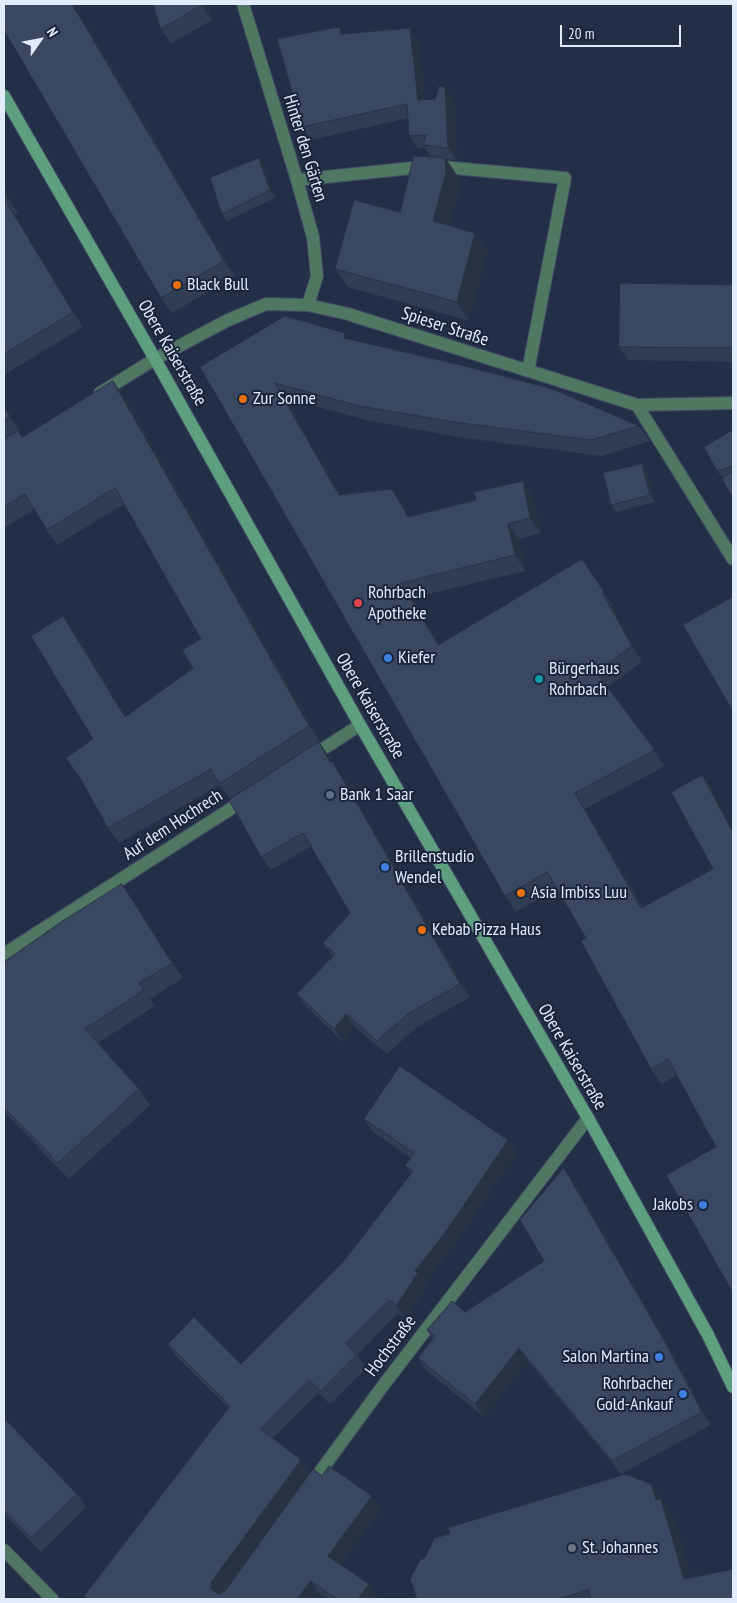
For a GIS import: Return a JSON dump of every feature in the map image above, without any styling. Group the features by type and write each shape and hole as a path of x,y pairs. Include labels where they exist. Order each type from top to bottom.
{"main road":[{"name":"Obere Kaiserstraße","path":"4,96 156,359 360,725 588,1118 708,1335 733,1387"}],"street":[{"name":"Hinter den Gärten","path":"243,4 297,180 312,237 317,276 308,305"},
{"path":"297,180 431,166 565,178 528,371"},
{"name":"Spieser Straße","path":"88,400 156,359 226,321 266,304 308,305 348,314 637,405 733,403"},
{"path":"637,405 733,559"},
{"path":"302,762 360,725"},
{"name":"Auf dem Hochrech","path":"4,954 253,794"},
{"name":"Hochstraße","path":"302,1497 382,1387 588,1118"},
{"path":"4,1550 52,1599"}],"building":[{"path":"4,4 72,4 224,261 161,298 4,30"},
{"path":"153,4 201,4 202,5 161,29"},
{"path":"340,27 341,34 410,28 418,100 435,99 439,86 445,87 448,148 423,145 426,135 409,136 407,104 302,127 277,39"},
{"path":"414,156 445,158 446,172 433,221 475,233 457,302 335,269 354,200 400,212"},
{"path":"259,158 270,190 222,214 210,178"},
{"path":"4,192 7,198 5,200 73,312 4,354"},
{"path":"620,283 733,285 733,348 619,347"},
{"path":"285,316 345,333 344,338 553,389 639,426 591,440 454,422 359,406 275,383 339,495 392,489 408,517 476,500 474,492 523,481 530,518 508,524 515,555 401,583 438,645 582,559 605,593 603,594 632,646 596,672 655,750 575,793 641,908 713,869 671,792 702,775 733,832 733,1293 666,1175 716,1147 668,1059 651,1069 581,941 586,938 547,872 505,896 200,367"},
{"path":"113,381 309,726 219,784 211,769 108,828 80,778 66,758 93,739 31,636 63,616 125,717 193,668 182,650 201,639 115,488 47,530 25,494 4,507 4,439 18,431 22,437"},
{"path":"4,407 10,417 4,420"},
{"path":"733,430 733,466 717,471 704,447"},
{"path":"642,464 650,495 611,505 603,473"},
{"path":"733,472 733,498 722,479"},
{"path":"733,597 733,711 683,625"},
{"path":"319,742 366,819 460,984 408,1014 377,1041 346,1014 334,1029 297,994 335,954 323,943 350,913 303,833 261,857 229,800"},
{"path":"122,884 172,963 139,983 144,990 85,1029 139,1089 58,1163 4,1108 4,962 61,922"},
{"path":"400,1066 508,1140 447,1230 415,1271 418,1273 396,1306 389,1300 346,1343 356,1355 321,1391 309,1380 261,1429 301,1460 212,1581 211,1586 212,1590 218,1594 225,1591 313,1469 322,1476 329,1466 372,1496 328,1556 369,1584 358,1599 337,1599 311,1581 297,1599 88,1599 84,1596 230,1406 168,1344 194,1317 241,1364 343,1262 413,1171 405,1166 414,1153 364,1119"},
{"path":"564,1168 665,1342 702,1412 612,1461 519,1348 475,1404 418,1358 435,1336 427,1330 452,1301 465,1312 544,1261 520,1220"},
{"path":"4,1418 77,1494 31,1538 4,1510"},
{"name":"St. Johannes","path":"626,1474 651,1484 656,1500 661,1499 684,1579 733,1569 733,1599 591,1599 588,1590 559,1599 417,1599 410,1579 420,1560 425,1558 434,1538 450,1534 448,1528"}],"place":[{"name":"Black Bull","path":"177,285"},
{"name":"Zur Sonne","path":"243,399"},
{"name":"Rohrbach Apotheke","path":"358,603"},
{"name":"Kiefer","path":"388,658"},
{"name":"Bürgerhaus Rohrbach","path":"539,679"},
{"name":"Bank 1 Saar","path":"330,795"},
{"name":"Brillenstudio Wendel","path":"385,867"},
{"name":"Asia Imbiss Luu","path":"521,893"},
{"name":"Kebab Pizza Haus","path":"422,930"},
{"name":"Jakobs","path":"703,1205"},
{"name":"Salon Martina","path":"659,1357"},
{"name":"Rohrbacher Gold-Ankauf","path":"683,1394"},
{"name":"St. Johannes","path":"572,1548"}]}
